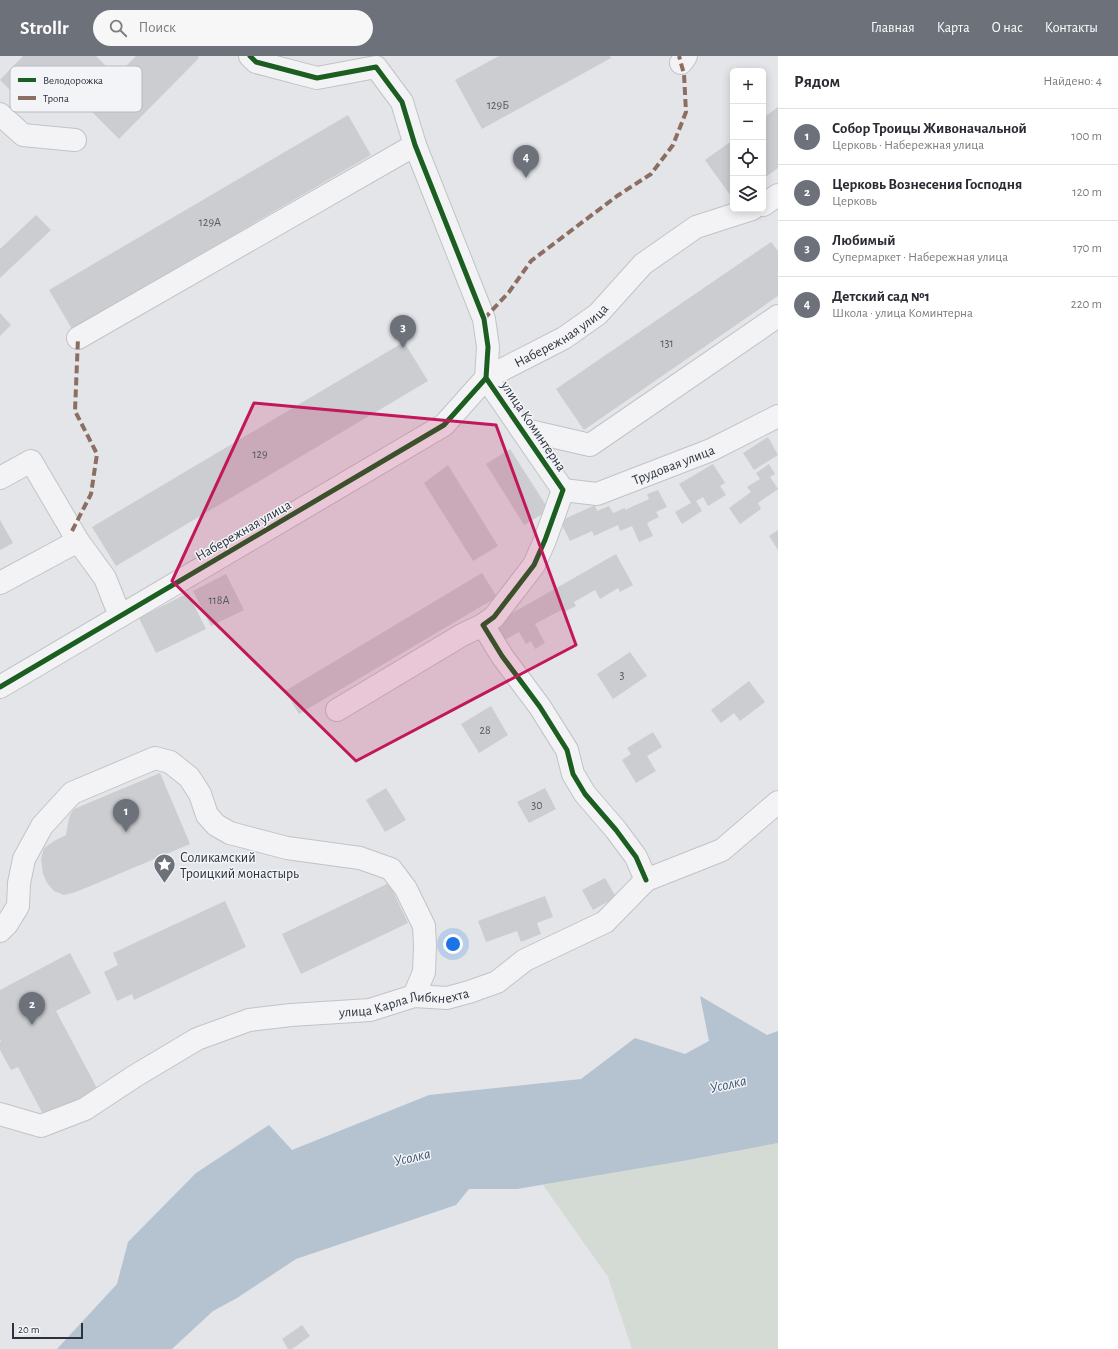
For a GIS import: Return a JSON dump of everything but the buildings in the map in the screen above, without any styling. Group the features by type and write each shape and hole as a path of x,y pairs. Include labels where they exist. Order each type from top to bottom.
{"street":[{"name":"улица Коминтерна","path":"250,56 256,62 317,78 380,61 402,102 415,146 484,319 488,347 486,378 563,490 545,540 534,565 494,617 483,625 462,635 337,710"},
{"path":"0,114 23,135 75,140"},
{"path":"78,338 415,146"},
{"path":"766,203 778,195"},
{"name":"Набережная улица","path":"0,687 444,425 486,378 564,338 598,314 643,264 696,227 743,212"},
{"path":"521,429 590,445 778,316"},
{"name":"Трудовая улица","path":"563,490 597,494 711,450 778,416"},
{"path":"0,478 31,461 78,541 105,578 120,616"},
{"path":"0,583 78,541"},
{"path":"483,625 502,656 540,707 567,750 573,774 585,794 616,830 636,857 646,880"},
{"path":"0,931 8,924 18,906 19,883 24,859 42,826 72,793 156,758 170,762 189,777 200,794 207,815 216,825 230,833 288,848 360,858 391,869 406,889 424,926 424,972 414,996"},
{"name":"улица Карла Либкнехта","path":"0,1114 41,1126 85,1110 135,1076 197,1039 248,1020 290,1015 370,1010 414,996 447,998 497,982 525,960 605,922 646,880 722,850 778,802"}],"highlighted area":[{"path":"254,403 496,425 576,645 356,761 172,581"}],"shaded area":[{"path":"778,1143 778,1349 632,1349 608,1277 543,1185"}],"water":[{"name":"Усолка","path":"700,996 767,1035 778,1031 778,1143 683,1161 517,1189 469,1189 456,1205 296,1259 237,1298 213,1311 172,1349 57,1349 117,1284 128,1242 196,1173 269,1125 292,1150 429,1095 581,1079 635,1038 685,1054 709,1041"}],"marked path":[{"path":"484,319 509,292 531,261 617,196 651,174 673,145 686,112 684,74 679,56"},
{"path":"72,531 91,494 97,454 75,411 78,338"}],"cycle path":[{"path":"250,56 256,62 317,78 376,67 402,102 415,145 484,319 488,347 486,378 563,490 545,540 534,565 494,617 483,625 502,656 540,707 567,750 573,774 585,794 616,830 636,857 646,880"},
{"path":"0,687 444,425 486,378"}],"place":[{"name":"Детский сад №1","path":"526,178"},
{"name":"Любимый","path":"403,348"},
{"name":"Собор Троицы Живоначальной","path":"126,832"},
{"name":"Соликамский Троицкий монастырь","path":"164,884"},
{"name":"Церковь Вознесения Господня","path":"32,1025"}]}
